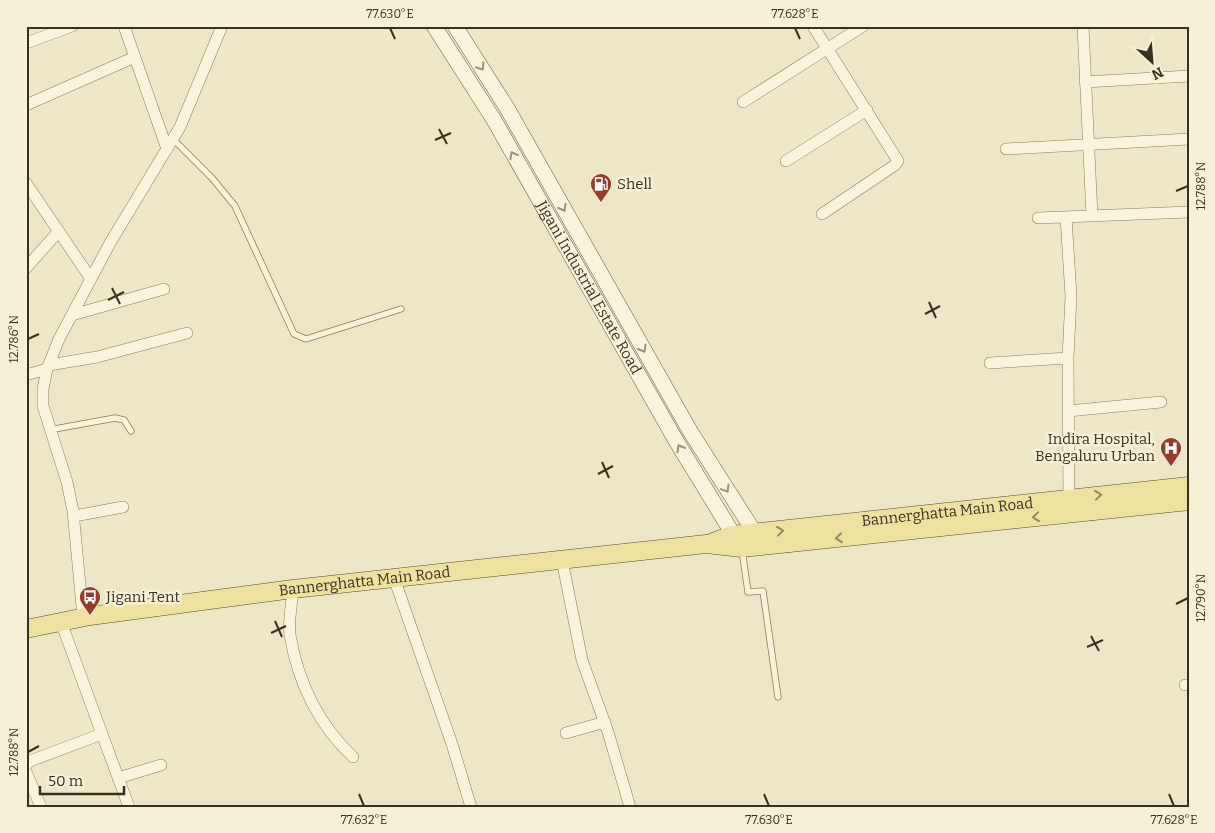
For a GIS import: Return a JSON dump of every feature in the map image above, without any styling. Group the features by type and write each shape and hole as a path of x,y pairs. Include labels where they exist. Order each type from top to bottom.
{"main road":[{"name":"Jigani Industrial Estate Road","path":"434,26 494,120 737,542"},
{"name":"Jigani Industrial Estate Road","path":"455,26 507,108 690,430 758,540"},
{"name":"Bannerghatta Main Road","path":"26,629 83,617 293,589 1069,506 1189,486"},
{"name":"Bannerghatta Main Road","path":"1069,506 1189,501"}],"street":[{"path":"29,42 72,26"},
{"path":"124,26 170,144"},
{"path":"83,617 74,516 67,482 49,430 43,406 43,389 48,367 72,315 110,243 170,144 222,26"},
{"path":"813,26 867,110 896,158 897,163 822,214"},
{"path":"743,102 863,26"},
{"path":"1083,26 1092,216"},
{"path":"26,104 135,57"},
{"path":"1085,82 1189,76"},
{"path":"786,161 867,110"},
{"path":"1006,149 1189,139"},
{"path":"26,183 91,279"},
{"path":"1038,218 1189,212"},
{"path":"1066,217 1071,296 1068,358 1069,506"},
{"path":"26,268 58,232"},
{"path":"72,315 164,289"},
{"path":"26,375 48,367 97,357 187,333"},
{"path":"990,363 1068,358"},
{"path":"1068,411 1161,402"},
{"path":"74,516 123,507"},
{"path":"562,560 582,660 605,722 630,807"},
{"path":"394,578 452,744 471,807"},
{"path":"293,589 290,634 305,688 322,723 334,740 353,757"},
{"path":"61,622 129,807"},
{"path":"566,733 605,722"},
{"path":"26,765 30,761 102,734"},
{"path":"118,778 161,765"},
{"path":"26,772 40,807"}],"lane":[{"path":"170,144 212,178 235,206 294,334 306,339 400,309"},
{"path":"49,430 115,418 124,420 132,431"},
{"path":"737,542 748,592 763,591 778,697"}],"place":[{"name":"Shell","path":"601,203"},
{"name":"Indira Hospital, Bengaluru Urban","path":"1171,467"},
{"name":"Jigani Tent","path":"90,616"}]}
